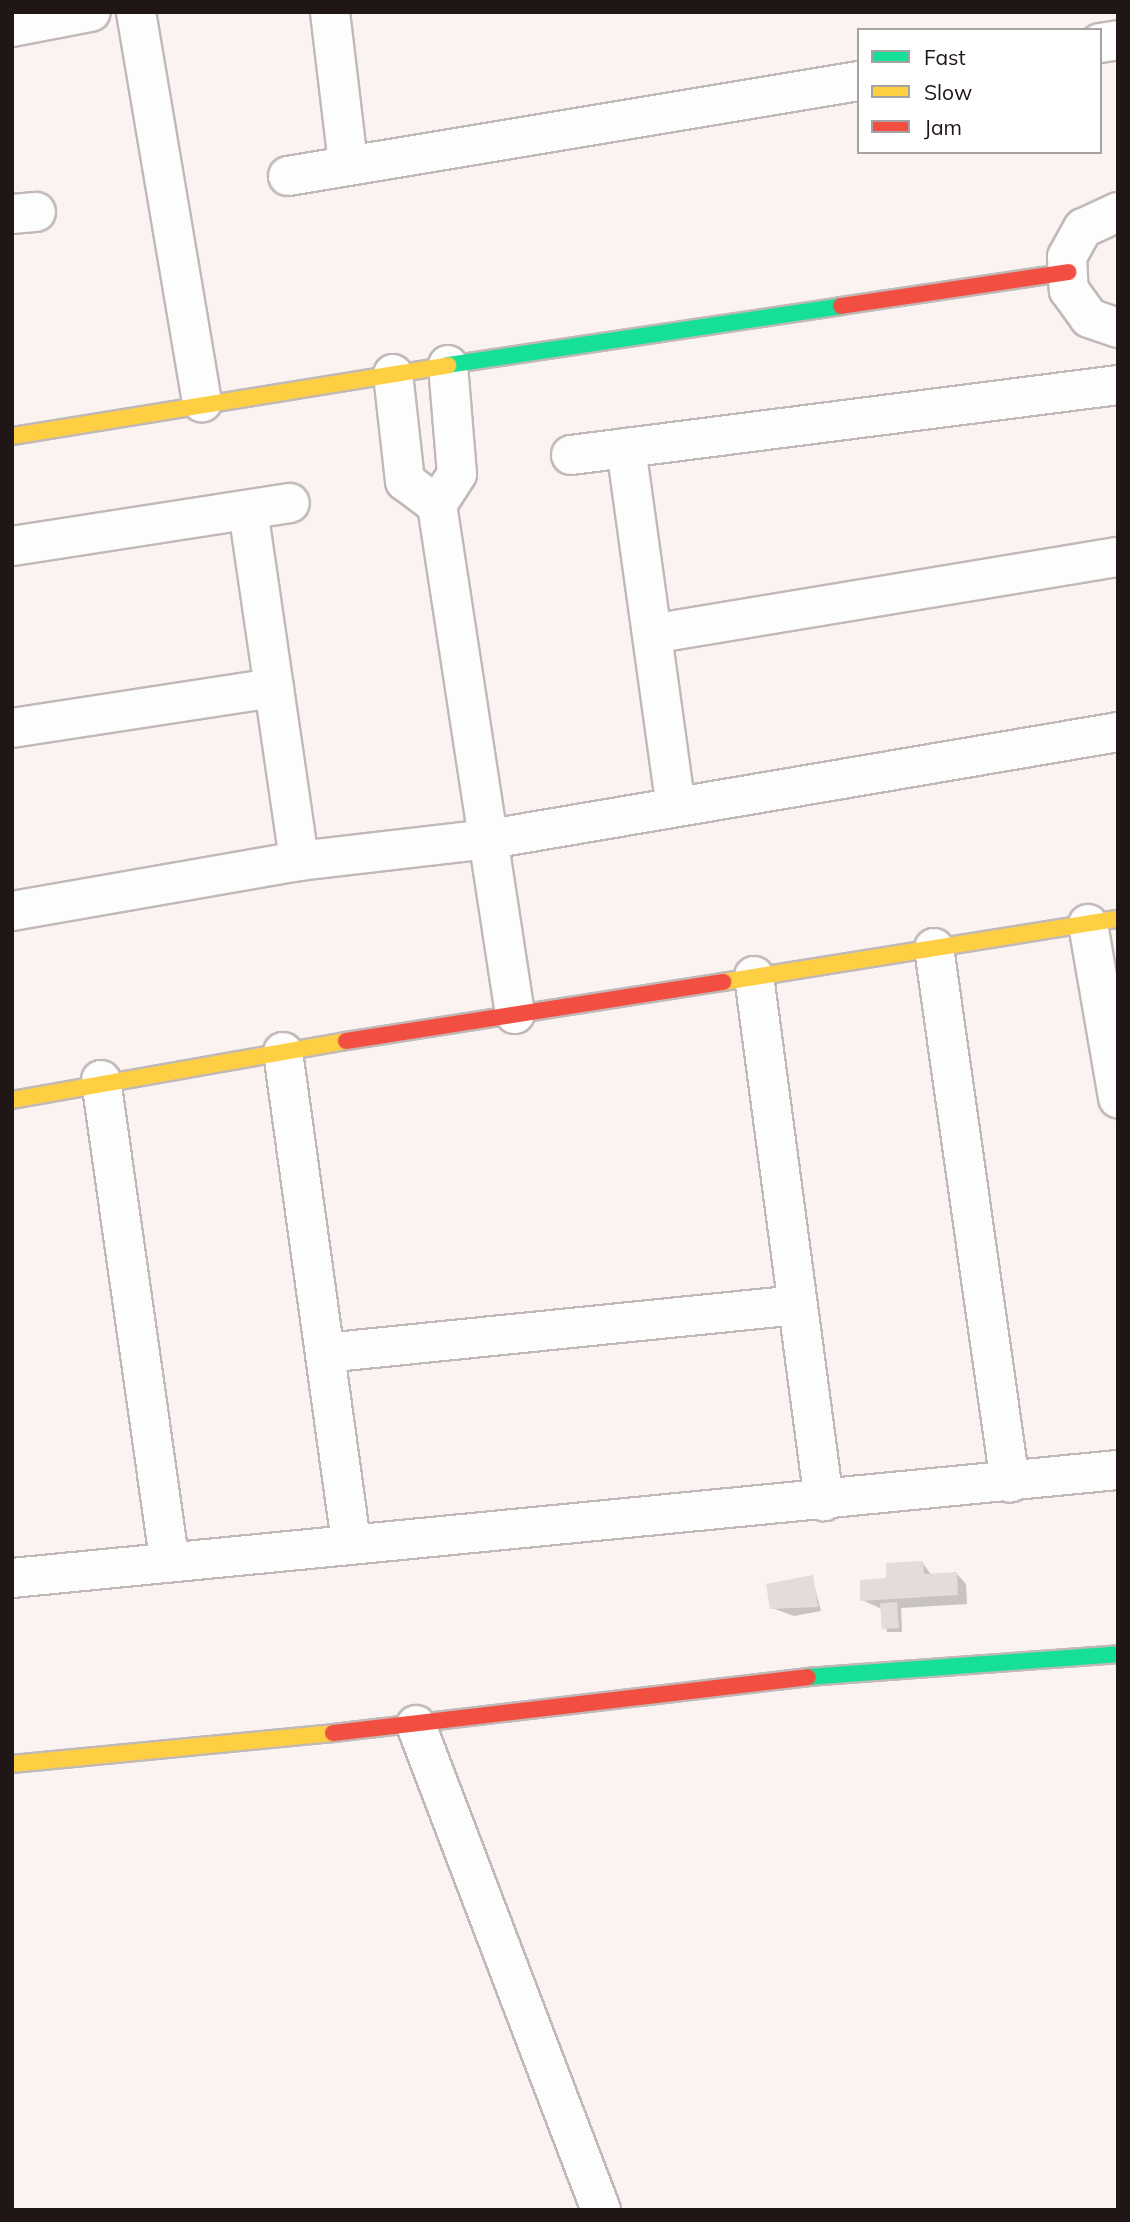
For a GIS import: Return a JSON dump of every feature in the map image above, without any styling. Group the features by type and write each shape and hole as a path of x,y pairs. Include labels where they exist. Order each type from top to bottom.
{"street":[{"path":"12,27 91,12"},
{"path":"136,12 202,402"},
{"path":"330,12 348,162"},
{"path":"288,176 348,162 857,81"},
{"path":"1118,212 1083,228 1067,257 1069,290 1089,318 1118,328"},
{"path":"12,436 202,402 1068,272"},
{"path":"448,365 457,474 437,505 490,839 514,1014"},
{"path":"393,374 405,481 437,505"},
{"path":"571,455 1118,385"},
{"path":"626,448 676,807"},
{"path":"12,547 290,503"},
{"path":"248,510 299,861"},
{"path":"652,634 1118,557"},
{"path":"12,727 274,688"},
{"path":"12,911 299,861 490,839 1118,732"},
{"path":"12,1100 101,1080 1103,921 1118,1098"},
{"path":"934,948 1010,1483"},
{"path":"754,976 824,1501"},
{"path":"283,1052 351,1543"},
{"path":"101,1080 170,1562"},
{"path":"325,1353 798,1305"},
{"path":"12,1578 351,1543 1010,1483 1118,1470"},
{"path":"12,1764 416,1725 819,1675 1118,1654"},
{"path":"416,1725 601,2210"}],"building":[{"path":"923,1561 924,1574 957,1572 958,1595 860,1601 860,1580 886,1578 886,1563"},
{"path":"813,1575 818,1607 770,1609 766,1584"},
{"path":"897,1602 899,1628 882,1629 880,1603"}],"traffic: fast":[{"path":"448,365 841,306"},
{"path":"808,1677 1118,1654"}],"traffic: slow":[{"path":"12,436 448,365"},
{"path":"723,982 1118,919"},
{"path":"12,1100 346,1041"},
{"path":"12,1764 333,1733"}],"traffic: jam":[{"path":"841,306 1068,272"},
{"path":"346,1041 723,982"},
{"path":"333,1733 808,1677"}]}
